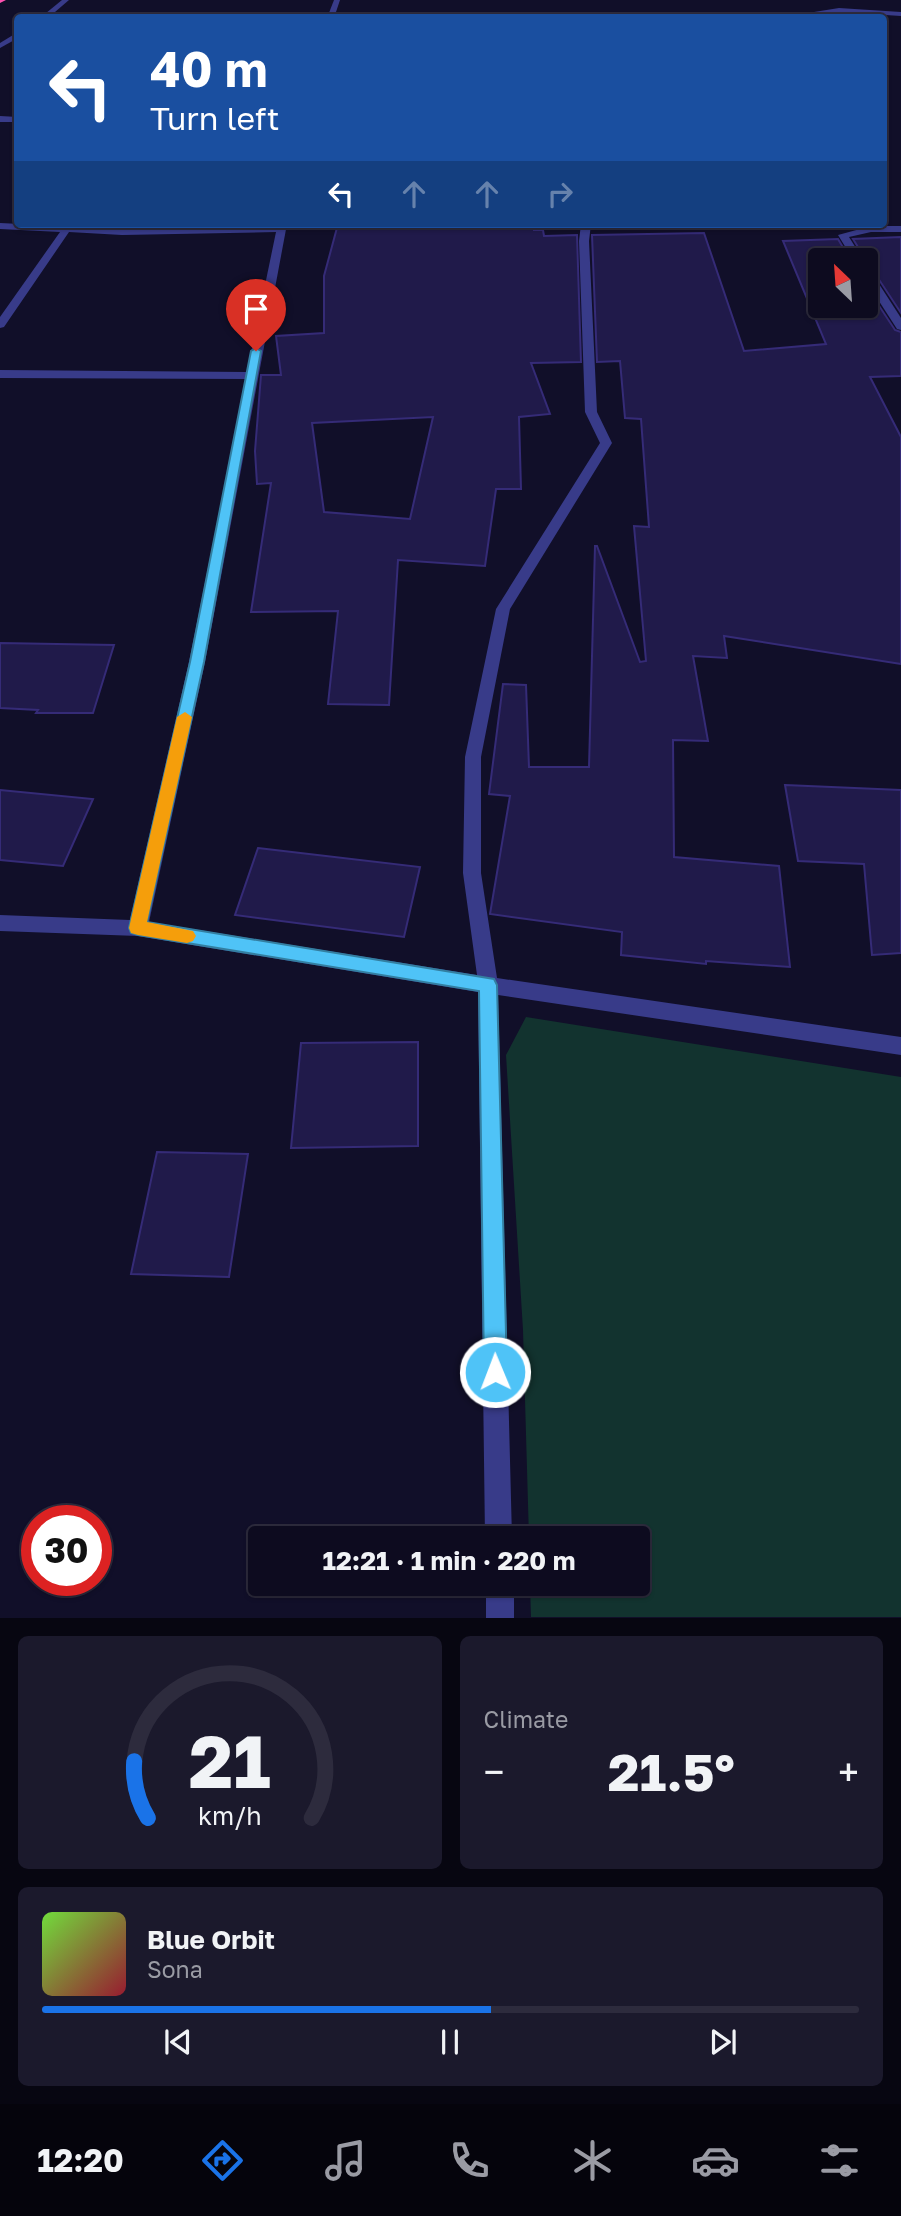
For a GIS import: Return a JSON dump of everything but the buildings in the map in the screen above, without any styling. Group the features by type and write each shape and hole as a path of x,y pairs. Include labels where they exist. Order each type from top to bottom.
{"street":[{"path":"48,14 66,0"},
{"path":"813,14 841,10 901,13"},
{"path":"33,228 174,228"},
{"path":"138,928 197,662 281,228"},
{"path":"499,1526 488,985 472,873 473,757 503,609 606,443 591,412 586,228"},
{"path":"850,248 842,235 871,229 901,229"},
{"path":"0,326 66,230"},
{"path":"878,291 901,327"},
{"path":"0,374 251,376"},
{"path":"0,923 138,928 488,985 901,1046"},
{"path":"500,1596 500,1618"}],"green space":[{"path":"526,1017 901,1077 901,1617 531,1617 530,1596 650,1596 650,1526 529,1526 523,1330 506,1055"}],"slow traffic":[{"path":"185,717 138,928 187,936"}],"route":[{"path":"256,351 197,662 138,928 488,985 495,1372"}]}
